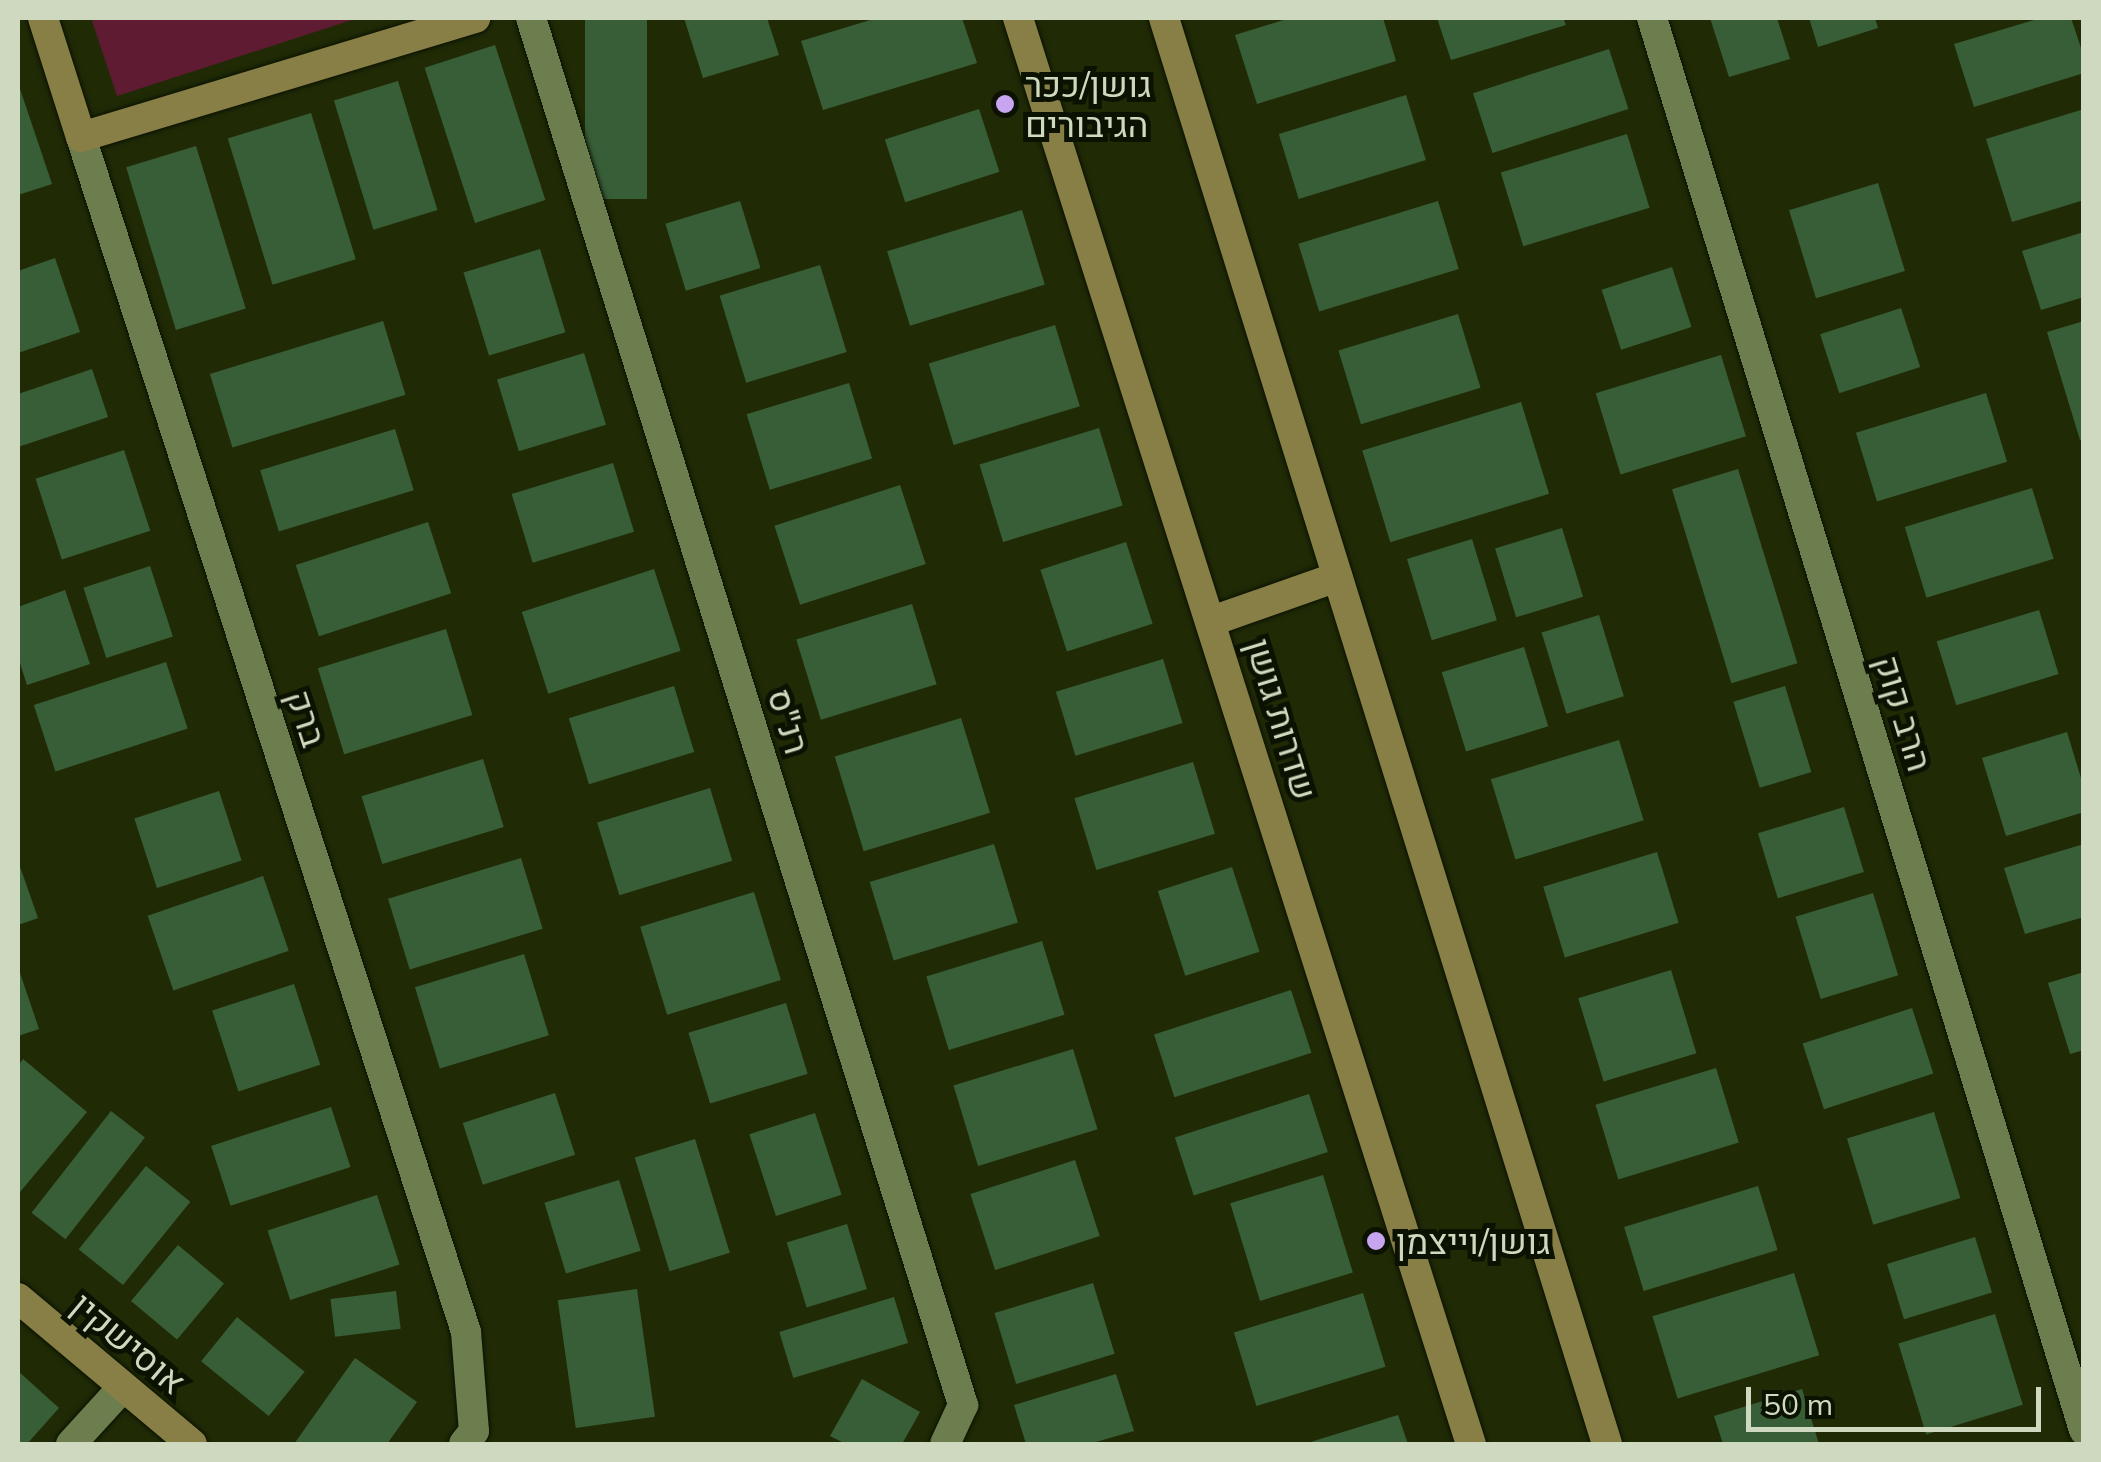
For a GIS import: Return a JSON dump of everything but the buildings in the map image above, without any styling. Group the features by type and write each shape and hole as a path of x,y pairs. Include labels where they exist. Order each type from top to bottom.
{"street":[{"name":"ברק","path":"43,18 466,1332 474,1430 464,1444"},
{"path":"81,137 474,18"},
{"name":"רנ\"ס","path":"532,18 963,1406 945,1444"},
{"name":"שדרות גושן","path":"1018,18 1471,1444"},
{"path":"1164,18 1598,1436"},
{"name":"הרב קוק","path":"1652,18 2084,1430"},
{"path":"1212,620 1336,576"},
{"name":"אוסישקין","path":"18,1298 192,1444"},
{"path":"70,1444 123,1387"}],"shaded area":[{"path":"91,18 358,18 117,96"}],"place":[{"name":"גושן/ככר הגיבורים","path":"1005,104"},
{"name":"גושן/וייצמן","path":"1376,1241"}]}
